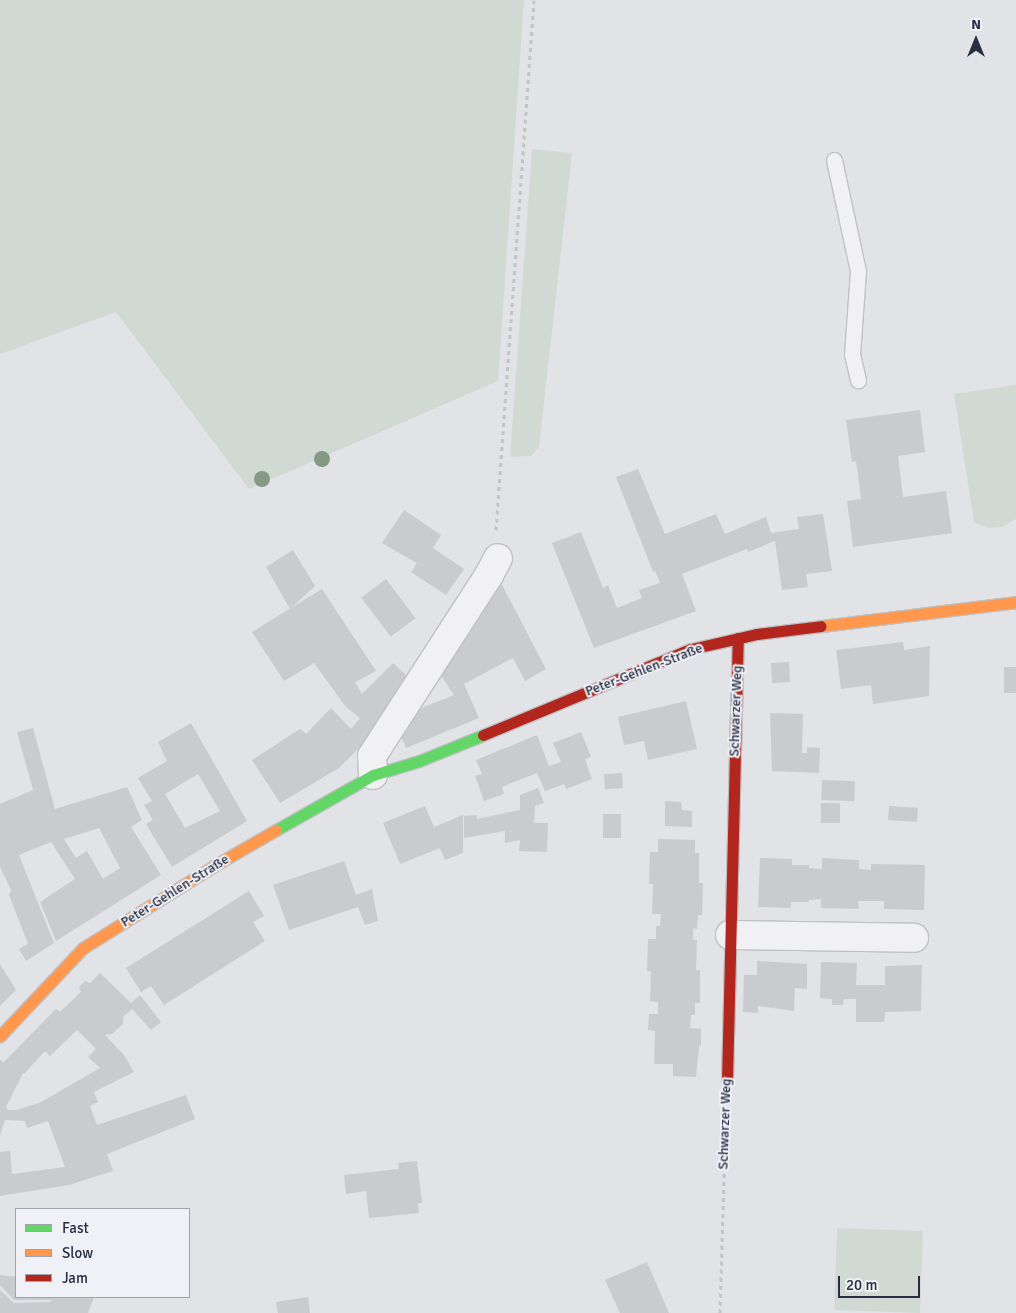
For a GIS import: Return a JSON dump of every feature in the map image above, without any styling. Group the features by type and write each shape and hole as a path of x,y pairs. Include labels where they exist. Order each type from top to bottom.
{"street":[{"path":"373,775 372,756 489,575 498,558"},
{"name":"Peter-Gehlen-Straße","path":"0,1036 83,948 217,864 373,775 419,761 691,649 738,638 1016,602"},
{"name":"Schwarzer Weg","path":"727,1080 738,638"},
{"path":"730,935 914,938"}],"lane":[{"path":"834,160 858,271 852,354 858,380"}],"path":[{"path":"498,558 496,526 498,491 534,0"},
{"name":"Schwarzer Weg","path":"720,1313 727,1080"}],"shaded area":[{"path":"0,0 524,0 498,381 249,489 116,312 0,354"},
{"path":"532,149 572,153 539,447 531,456 510,457"},
{"path":"1016,385 1016,519 1002,527 988,528 974,522 954,394"},
{"path":"837,1228 923,1231 920,1313 834,1310"}],"building":[{"path":"920,410 925,452 898,456 903,497 946,491 952,533 853,547 847,501 861,499 856,461 852,462 846,420"},
{"path":"638,469 665,534 716,514 725,534 766,517 771,533 799,529 797,517 823,514 832,571 806,574 808,587 782,590 775,541 748,552 747,549 682,574 696,611 594,648 552,543 581,532 603,588 608,585 617,608 642,598 639,590 660,583 655,571 653,572 616,477"},
{"path":"404,510 441,535 433,548 464,569 446,595 411,572 417,563 382,543"},
{"path":"293,550 315,586 290,609 266,567"},
{"path":"386,579 415,618 391,637 361,598"},
{"path":"500,581 546,669 525,681 513,658 464,684 479,718 406,748 400,734 408,730 405,726 414,711 454,695 440,674"},
{"path":"322,589 376,671 355,682 362,694 393,663 408,677 364,743 339,768 280,803 252,760 300,729 306,734 331,708 351,729 360,718 346,707 314,663 284,681 252,632"},
{"path":"903,642 904,650 930,646 929,696 873,704 871,685 841,689 836,650"},
{"path":"789,662 790,682 772,683 771,663"},
{"path":"1004,667 1016,667 1016,693 1004,693"},
{"path":"686,701 697,749 648,760 644,741 624,745 618,717"},
{"path":"770,713 803,714 802,753 807,753 807,747 820,748 819,773 772,771"},
{"path":"191,723 247,821 172,867 146,824 153,820 144,805 152,801 138,778 167,761 158,742","holes":["198,774 220,811 185,828 165,794"]},
{"path":"33,728 55,809 127,787 142,820 131,827 161,875 56,941 40,902 75,879 51,842 19,855 54,943 26,961 19,949 28,944 9,895 11,890 0,867 0,804 33,790 17,732","holes":["99,828 120,868 103,879 87,851 76,858 64,839"]},
{"path":"581,732 591,757 585,759 592,779 566,789 564,784 545,791 537,773 502,787 504,794 484,801 475,776 482,774 476,760 537,735 549,766 561,762 553,743"},
{"path":"622,773 623,788 605,789 604,774"},
{"path":"822,780 855,781 854,801 821,800"},
{"path":"538,788 544,803 535,806 534,823 548,823 547,852 519,851 520,840 505,843 505,831 464,838 464,816 477,815 477,819 520,810 520,795"},
{"path":"665,801 681,802 682,810 692,811 692,827 665,826"},
{"path":"821,803 840,803 840,823 821,823"},
{"path":"425,806 434,827 463,815 463,853 445,860 440,848 400,864 383,823"},
{"path":"889,806 918,808 917,822 888,820"},
{"path":"603,814 621,814 621,838 603,838"},
{"path":"658,839 695,840 695,853 699,853 699,883 703,883 702,915 698,915 697,929 693,928 693,940 697,940 696,970 700,970 700,1003 695,1003 695,1015 691,1015 690,1028 701,1029 701,1045 699,1046 696,1077 673,1076 673,1064 654,1064 655,1031 648,1030 649,1014 658,1014 658,1002 650,1001 651,971 647,971 648,939 656,939 656,926 660,926 661,914 652,914 653,884 649,884 650,852 658,852"},
{"path":"760,858 792,859 792,865 809,865 809,868 822,869 822,858 859,860 859,869 871,870 871,864 925,865 924,910 884,909 884,901 858,901 859,909 821,908 821,899 809,900 809,902 791,902 791,908 758,907"},
{"path":"344,861 356,895 372,889 378,921 365,925 358,907 289,930 273,885"},
{"path":"249,891 264,916 253,922 265,941 164,1005 151,986 141,992 126,968"},
{"path":"757,961 807,964 807,989 795,988 794,1011 758,1006 758,1013 743,1012 744,975 757,975"},
{"path":"821,962 857,963 856,985 885,985 885,966 922,965 921,1011 885,1012 884,1022 856,1022 856,999 844,999 843,1005 832,1005 832,999 820,998"},
{"path":"0,964 16,990 0,1006"},
{"path":"100,973 131,1003 140,995 161,1022 151,1030 132,1009 123,1017 123,1024 112,1034 105,1035 124,1055 134,1072 94,1092 98,1102 90,1106 97,1125 186,1095 195,1119 107,1154 113,1171 69,1185 0,1196 0,1152 10,1151 12,1174 65,1167 48,1121 27,1128 25,1121 5,1120 0,1136 0,1060 4,1062 56,1009 60,1012 81,992 79,987 85,981 90,983","holes":["77,1030 96,1049 88,1057 100,1068 41,1102 17,1110 8,1110 6,1107 23,1073 45,1051 50,1056"]},
{"path":"417,1161 422,1203 418,1203 419,1213 369,1218 366,1191 346,1194 344,1175 399,1169 398,1163"},
{"path":"647,1262 669,1313 620,1313 605,1280"},
{"path":"0,1275 15,1277 15,1298 94,1298 88,1313 0,1313 0,1290 14,1303 50,1302 51,1300 14,1300 0,1285"},
{"path":"308,1297 310,1313 278,1313 276,1302"}],"traffic: fast":[{"path":"276,830 373,775 419,761 483,735"}],"traffic: slow":[{"path":"821,626 1016,602"},
{"path":"0,1036 83,948 217,864 276,830"}],"traffic: jam":[{"path":"483,735 691,649 757,634 821,626"},
{"path":"727,1080 738,638"}]}
